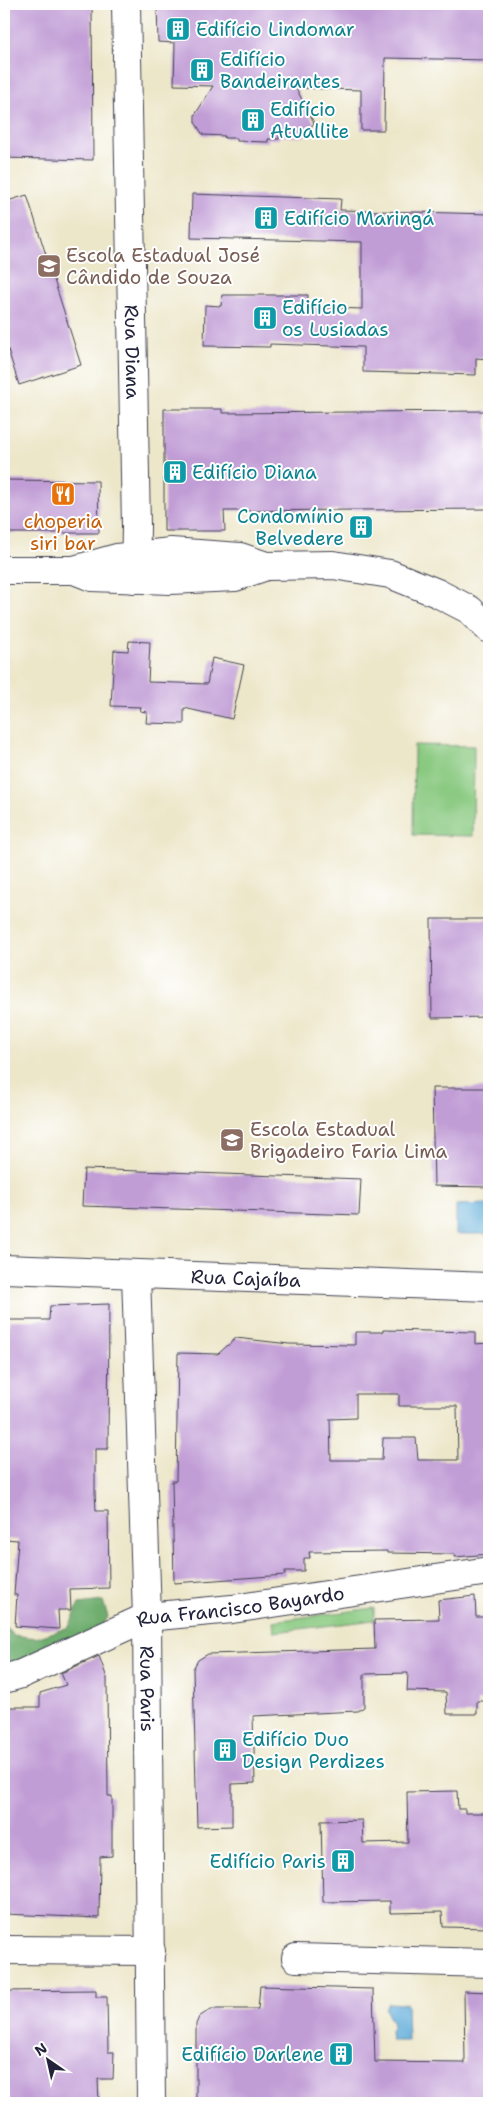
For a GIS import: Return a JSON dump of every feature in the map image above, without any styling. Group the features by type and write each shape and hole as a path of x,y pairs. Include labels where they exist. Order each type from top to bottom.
{"street":[{"name":"Rua Diana","path":"126,4 136,527 135,567"},
{"path":"4,570 74,570 135,567 171,552 240,556 266,566 333,565 390,574 437,592 480,610 489,629"},
{"name":"Rua Cajaíba","path":"4,1270 489,1287"},
{"name":"Rua Paris","path":"136,1274 147,1617 151,2103"},
{"name":"Rua Francisco Bayardo","path":"4,1680 147,1617 232,1609 489,1571"},
{"path":"4,1950 151,1951"},
{"path":"296,1958 489,1963"}],"green space":[{"path":"414,745 474,746 473,836 413,835"},
{"path":"103,1601 108,1617 101,1628 4,1667 4,1623 13,1635 36,1638 69,1627 79,1604"},
{"path":"374,1608 374,1620 274,1632 273,1621"}],"water":[{"path":"489,1204 489,1234 456,1234 456,1205"},
{"path":"388,2003 407,2004 408,2041 391,2041 390,2031 393,2024 385,2009"}],"building":[{"path":"4,4 92,4 93,160 4,158"},
{"path":"157,4 489,4 489,60 385,58 384,130 361,130 361,90 296,88 314,123 303,137 279,136 279,139 268,139 268,142 237,141 237,138 203,135 195,122 195,115 213,86 174,85 175,43 158,42"},
{"path":"192,194 341,199 340,210 489,214 489,359 476,358 476,375 363,372 363,347 270,344 270,347 204,346 205,305 221,306 222,295 308,295 307,307 362,309 362,242 191,238"},
{"path":"27,195 81,365 19,385 4,337 4,202"},
{"path":"164,409 222,409 222,413 487,411 488,509 224,511 225,531 164,531"},
{"path":"4,480 98,481 99,533 4,533"},
{"path":"129,641 150,642 148,682 207,684 212,658 244,665 232,719 184,708 184,724 146,723 147,712 140,711 141,707 111,706 114,650 128,651"},
{"path":"431,919 489,919 489,1017 432,1018"},
{"path":"432,1088 489,1088 489,1187 434,1186"},
{"path":"84,1169 361,1179 359,1215 82,1206"},
{"path":"109,1304 108,1449 95,1449 95,1493 96,1511 108,1511 109,1588 70,1589 71,1610 58,1610 59,1629 15,1626 17,1595 14,1595 18,1540 4,1539 4,1325 9,1325 9,1320 49,1320 50,1306"},
{"path":"383,1330 475,1332 475,1344 489,1343 489,1554 455,1557 455,1554 387,1553 387,1551 309,1552 310,1558 304,1558 304,1571 285,1571 285,1575 174,1583 172,1481 176,1481 178,1353 218,1354 236,1338 289,1344 355,1345 355,1332 383,1332","holes":["356,1394 399,1394 399,1406 457,1406 458,1460 418,1460 416,1438 383,1438 382,1460 331,1460 330,1419 356,1418"]},
{"name":"Edifício Duo Design Perdizes","path":"475,1596 476,1617 489,1617 489,1701 477,1701 477,1714 447,1714 446,1692 407,1691 408,1673 364,1674 364,1707 358,1711 253,1716 255,1783 232,1784 232,1826 197,1827 193,1669 198,1660 208,1654 375,1649 374,1620 439,1619 438,1600"},
{"path":"99,1656 107,1678 108,1796 112,1796 112,1856 100,1857 99,1918 4,1914 4,1715 9,1715 9,1707 40,1707 40,1693 66,1685 61,1673"},
{"path":"457,1791 458,1809 465,1809 465,1813 489,1813 489,1928 443,1927 442,1912 390,1913 390,1901 323,1902 321,1821 362,1820 363,1843 408,1842 407,1792"},
{"path":"260,1986 373,1989 375,2062 465,2063 464,1991 489,1992 489,2103 196,2103 196,2024 199,2017 211,2009 258,2009"},
{"path":"96,1990 96,1997 107,1997 108,2052 114,2052 113,2079 98,2079 99,2103 4,2103 4,1991"}],"place":[{"name":"Edifício Lindomar","path":"178,29"},
{"name":"Edifício Bandeirantes","path":"202,70"},
{"name":"Edifício Atuallite","path":"253,120"},
{"name":"Edifício Maringá","path":"266,218"},
{"name":"Escola Estadual José Cândido de Souza","path":"49,266"},
{"name":"Edifício os Lusiadas","path":"265,318"},
{"name":"Edifício Diana","path":"175,472"},
{"name":"choperia siri bar","path":"63,494"},
{"name":"Condomínio Belvedere","path":"361,527"},
{"name":"Escola Estadual Brigadeiro Faria Lima","path":"232,1140"},
{"name":"Edifício Duo Design Perdizes","path":"225,1750"},
{"name":"Edifício Paris","path":"343,1861"},
{"name":"Edifício Darlene","path":"341,2054"}]}
